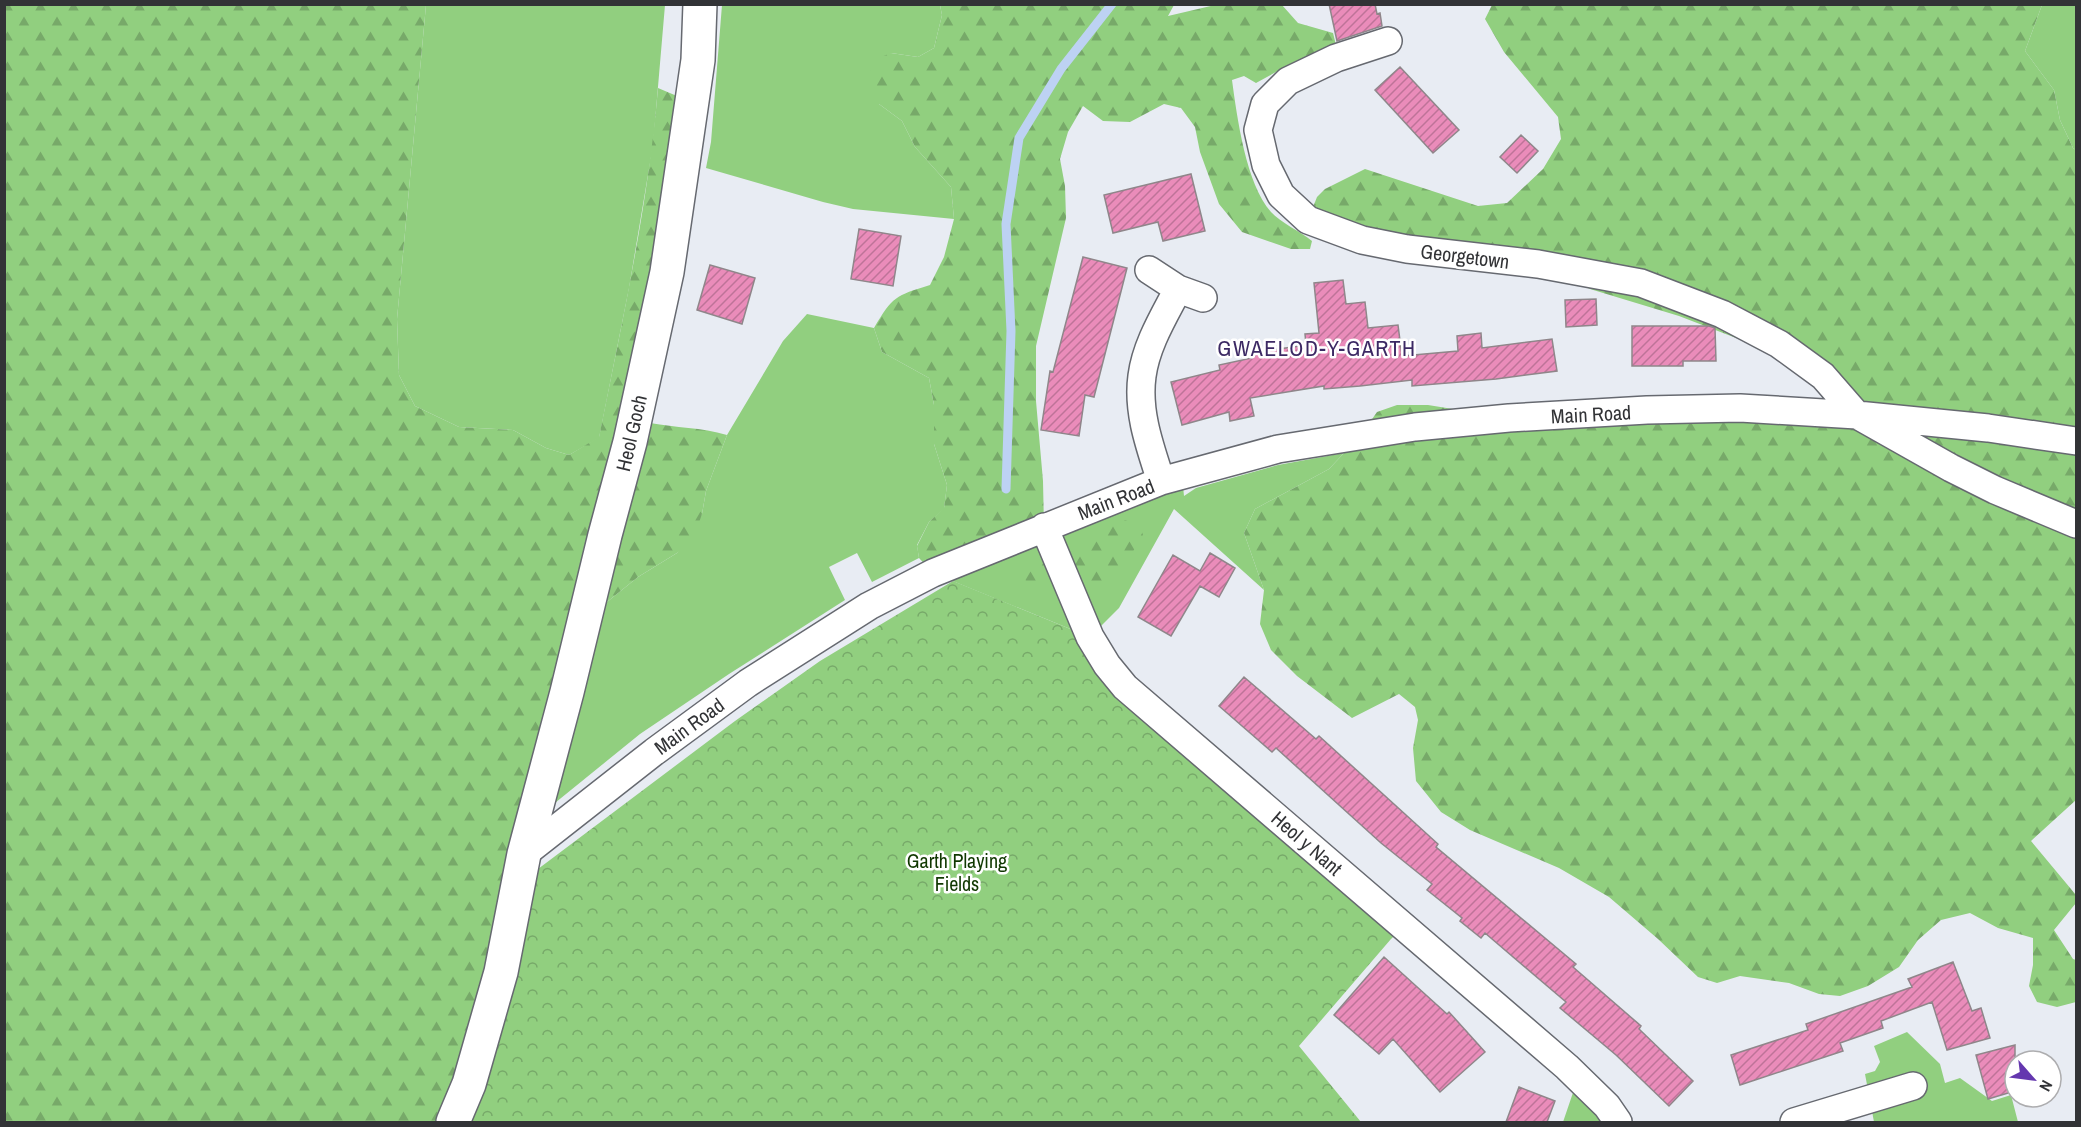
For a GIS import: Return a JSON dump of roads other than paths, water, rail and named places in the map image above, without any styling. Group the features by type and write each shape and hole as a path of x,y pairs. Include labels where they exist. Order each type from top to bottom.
{"street":[{"name":"Heol Goch","path":"524,854 630,442 667,272 698,60 700,4"},
{"name":"Georgetown","path":"1388,41 1336,58 1288,81 1265,104 1258,130 1266,165 1281,195 1308,220 1362,240 1407,249 1538,264 1641,284 1722,314 1779,344 1823,376 1857,415"},
{"path":"1149,270 1178,289 1203,298"},
{"path":"1161,481 1148,439 1141,402 1142,374 1152,342 1178,289"},
{"name":"Main Road","path":"524,854 654,752 738,690 869,606 933,573 1161,481 1278,449 1415,426 1624,412 1740,408 1857,415 1988,428 2076,441"},
{"path":"1857,415 1995,490 2076,524"},
{"name":"Heol y Nant","path":"1044,527 1090,637 1107,665 1125,687 1567,1067 1606,1106 1618,1122"},
{"path":"453,1122 469,1084 501,972 524,854"},
{"path":"1794,1122 1913,1086"}],"waterway":[{"path":"1006,489 1011,331 1006,224 1019,138 1061,69 1112,4"}],"district":[{"name":"GWAELOD-Y-GARTH","path":"1317,348"}],"park label":[{"name":"Garth Playing Fields","path":"957,872"}]}
